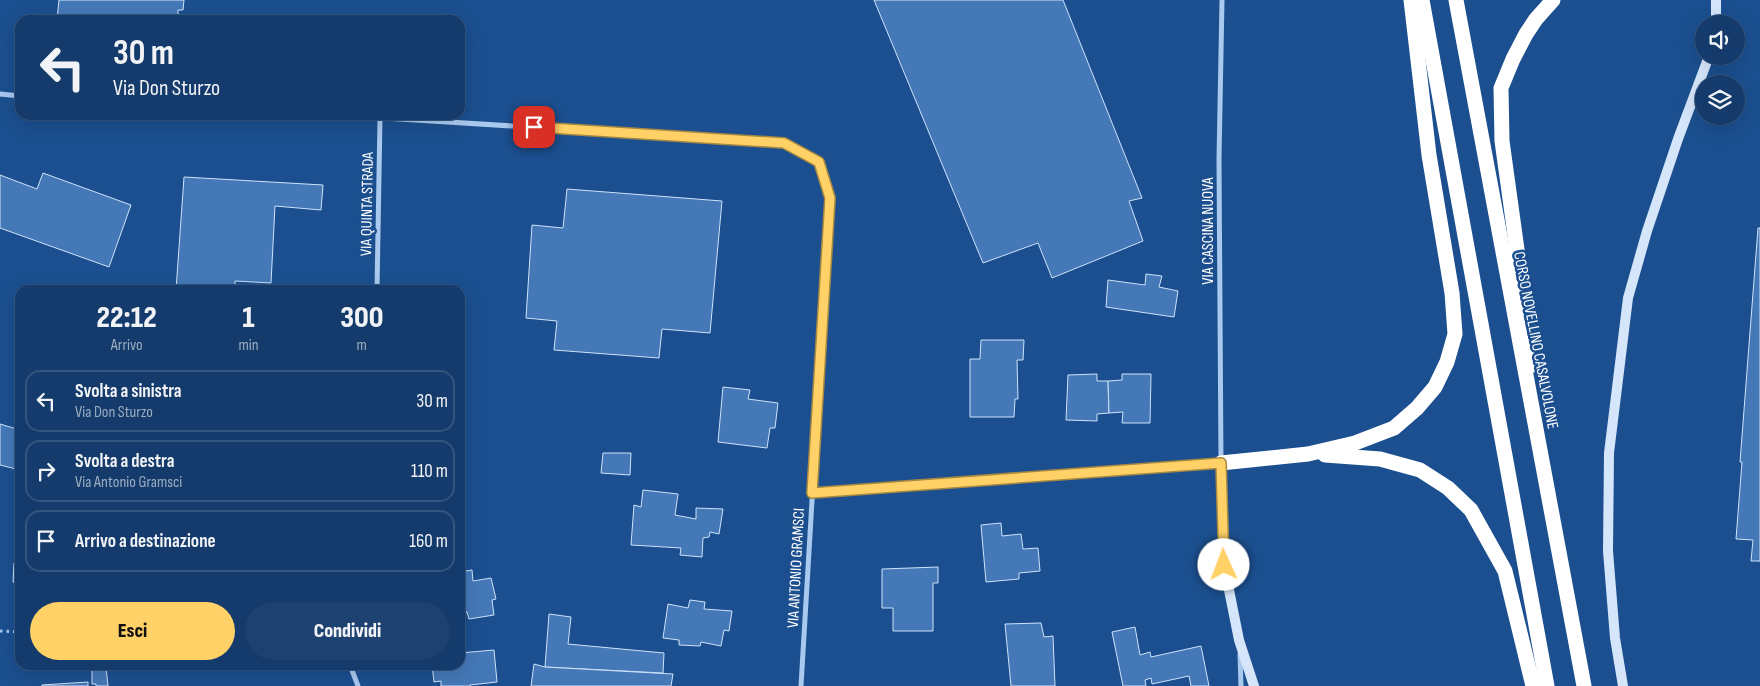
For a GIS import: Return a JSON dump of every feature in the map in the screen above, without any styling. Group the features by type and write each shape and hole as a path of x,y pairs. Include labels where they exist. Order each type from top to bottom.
{"highway":[{"path":"1221,463 1308,454 1356,443 1394,428 1417,408 1435,387 1447,362 1455,334 1452,293 1429,156 1411,0"},
{"path":"1422,0 1547,686"},
{"name":"CORSO NOVELLINO CASALVOLONE","path":"1456,0 1584,686"},
{"path":"1554,0 1536,19 1526,34 1501,88 1502,140 1557,537"},
{"path":"1308,454 1380,459 1420,470 1448,488 1471,510 1505,571 1533,686"}],"street":[{"name":"VIA CASCINA NUOVA","path":"1221,463 1219,159 1222,0"},
{"path":"1716,0 1716,15"},
{"path":"1623,686 1615,638 1608,531 1610,453 1628,298 1647,230 1706,65"},
{"path":"0,94 15,96"},
{"name":"VIA QUINTA STRADA","path":"377,285 380,120"},
{"name":"VIA ANTONIO GRAMSCI","path":"412,120 784,143 819,162 830,198 801,686"},
{"path":"812,493 1221,463 1224,565 1239,640 1254,686"},
{"path":"1239,640 1241,686"},
{"path":"352,670 358,686"}],"path":[{"path":"0,631 15,632"}],"building":[{"path":"59,0 184,0 183,10 178,10 178,15 58,15"},
{"path":"874,0 1063,0 1142,198 1129,201 1143,241 1052,278 1038,243 983,263"},
{"path":"43,173 131,205 109,267 0,228 0,175 37,189"},
{"path":"184,177 323,185 321,210 275,206 271,283 235,281 235,285 176,285"},
{"path":"567,189 722,201 710,333 662,329 659,358 554,350 557,321 526,318 532,225 563,228"},
{"path":"1758,228 1760,228 1760,561 1751,561 1753,540 1736,539"},
{"path":"1146,274 1162,276 1159,287 1178,291 1174,317 1106,307 1108,280 1145,285"},
{"path":"981,340 1024,340 1023,360 1017,360 1018,399 1015,399 1014,417 970,417 970,359 980,359"},
{"path":"1097,374 1097,381 1108,381 1109,413 1097,414 1097,421 1066,420 1068,375"},
{"path":"1122,374 1151,374 1150,423 1122,423 1123,412 1109,413 1108,381 1122,380"},
{"path":"723,387 750,390 748,399 778,403 775,428 770,428 767,448 718,442"},
{"path":"0,424 15,428 15,469 0,465"},
{"path":"603,453 631,453 630,475 601,473"},
{"path":"643,490 678,494 675,515 696,519 696,508 723,509 719,534 710,532 709,537 703,538 702,557 680,555 681,548 631,545 634,505 641,507"},
{"path":"1001,523 1002,536 1021,534 1023,549 1038,548 1040,571 1019,573 1019,579 986,582 981,525"},
{"path":"14,563 15,583 13,582"},
{"path":"938,567 938,583 933,583 933,631 893,631 893,608 882,608 882,569"},
{"path":"472,570 473,581 491,578 496,599 492,600 494,615 469,619 467,612 465,612 465,571"},
{"path":"690,600 705,602 704,609 732,611 729,631 724,630 721,646 701,642 700,646 679,645 679,640 663,638 668,604 688,608"},
{"path":"549,614 571,617 568,644 664,653 663,673 545,667"},
{"path":"1041,623 1044,637 1053,636 1055,686 1011,686 1005,624"},
{"path":"1135,627 1140,655 1150,652 1151,657 1201,646 1209,686 1191,686 1189,676 1152,684 1151,678 1145,680 1146,686 1123,686 1112,632"},
{"path":"494,650 497,682 470,686 441,686 441,681 434,682 433,670 465,670 465,653"},
{"path":"534,664 545,667 673,674 671,686 531,686"},
{"path":"92,670 106,670 108,686 92,684"},
{"path":"88,682 88,686 42,686 42,685"}],"route":[{"path":"534,127 784,143 819,162 830,198 812,493 1221,463 1224,565"}]}
